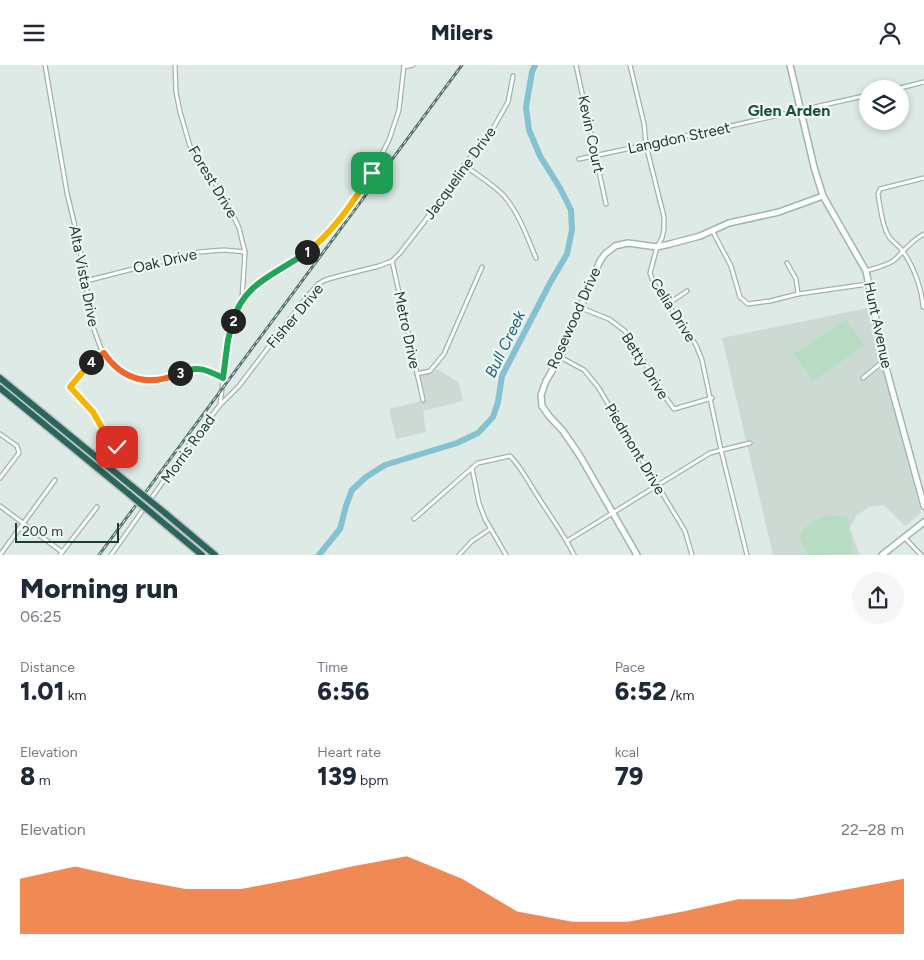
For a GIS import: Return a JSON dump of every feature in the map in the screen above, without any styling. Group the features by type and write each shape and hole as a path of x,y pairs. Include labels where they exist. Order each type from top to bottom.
{"highway":[{"path":"0,378 215,555"},
{"path":"0,388 202,555"}],"street":[{"name":"Alta Vista Drive","path":"45,65 93,327 104,353 119,371 145,381 163,381 190,369 197,368 223,378"},
{"name":"Forest Drive","path":"175,65 176,92 184,132 190,146 226,200 239,227 245,252 242,300"},
{"path":"404,66 413,65"},
{"name":"Kevin Court","path":"576,65 606,203"},
{"name":"Celia Drive","path":"630,65 644,124 646,145 664,217 662,238 656,247 650,273 654,283 696,345 702,360 747,555"},
{"name":"Hunt Avenue","path":"790,65 823,196 866,271 885,363 924,506"},
{"name":"Morris Road","path":"111,555 189,445 220,405 228,340 236,312 242,300 255,286 316,246 363,186 384,151 402,96 404,66"},
{"name":"Jacqueline Drive","path":"392,261 424,223 464,165 491,132 508,102 513,76"},
{"path":"909,86 924,82"},
{"name":"Langdon Street","path":"579,159 859,97"},
{"path":"464,165 495,187 505,197 515,211 536,258"},
{"path":"923,307 923,297 919,283 903,251 889,237 885,228 878,194 880,189 924,178"},
{"name":"Rosewood Drive","path":"637,555 569,439 542,406 541,395 546,381 560,357 581,308 581,302 600,261 604,254 615,246 628,243 656,247 713,232 729,223 779,212 823,196"},
{"path":"713,232 731,265 740,297 748,304 798,294 868,284"},
{"path":"866,271 882,267 892,261 912,242 924,234"},
{"name":"Oak Drive","path":"86,281 198,253 224,250 245,252"},
{"name":"Metro Drive","path":"392,261 423,399"},
{"name":"Fisher Drive","path":"220,405 238,386 318,284 324,280 392,261"},
{"path":"787,263 796,279 798,294"},
{"path":"417,374 430,371 444,354 482,267"},
{"path":"919,283 924,282"},
{"path":"668,304 687,291"},
{"name":"Betty Drive","path":"581,308 609,319 625,331 674,409 712,398"},
{"path":"104,353 94,359 70,387 93,412 110,442 117,447"},
{"name":"Piedmont Drive","path":"560,357 584,370 598,387 685,531 692,555"},
{"path":"863,379 885,363"},
{"path":"0,434 18,446 19,453 0,478"},
{"path":"567,541 710,453 750,443"},
{"path":"414,519 478,463 510,456 520,466 574,555"},
{"path":"472,468 479,503 490,529 506,555"},
{"path":"0,555 55,480"},
{"path":"0,506 61,553 97,507"},
{"path":"882,555 924,523"},
{"path":"459,555 472,541 490,529"},
{"path":"905,538 921,555"}],"shaded area":[{"path":"868,308 921,513 905,526 884,505 869,507 856,516 850,528 860,555 773,555 722,338"},
{"path":"438,369 459,383 463,401 423,411 426,432 396,439 389,409 426,400 420,376"}],"green space":[{"path":"846,319 864,346 813,381 794,354"},
{"path":"828,515 848,517 853,554 809,555 799,538 810,523"}],"waterway":[{"name":"Bull Creek","path":"319,555 340,529 352,490 366,477 385,465 457,443 478,433 493,417 498,402 502,376 567,254 572,230 571,210 540,156 529,130 526,107 535,65"}],"railway":[{"path":"99,555 462,65"}],"district":[{"name":"Glen Arden","path":"789,110"}],"route":[{"path":"117,447 110,442 93,412 70,387 89,364 104,353 119,371 130,377 145,381 163,381 190,369 197,368 223,378 228,340 236,312 242,300 255,286 316,246 354,199 372,173"}]}
